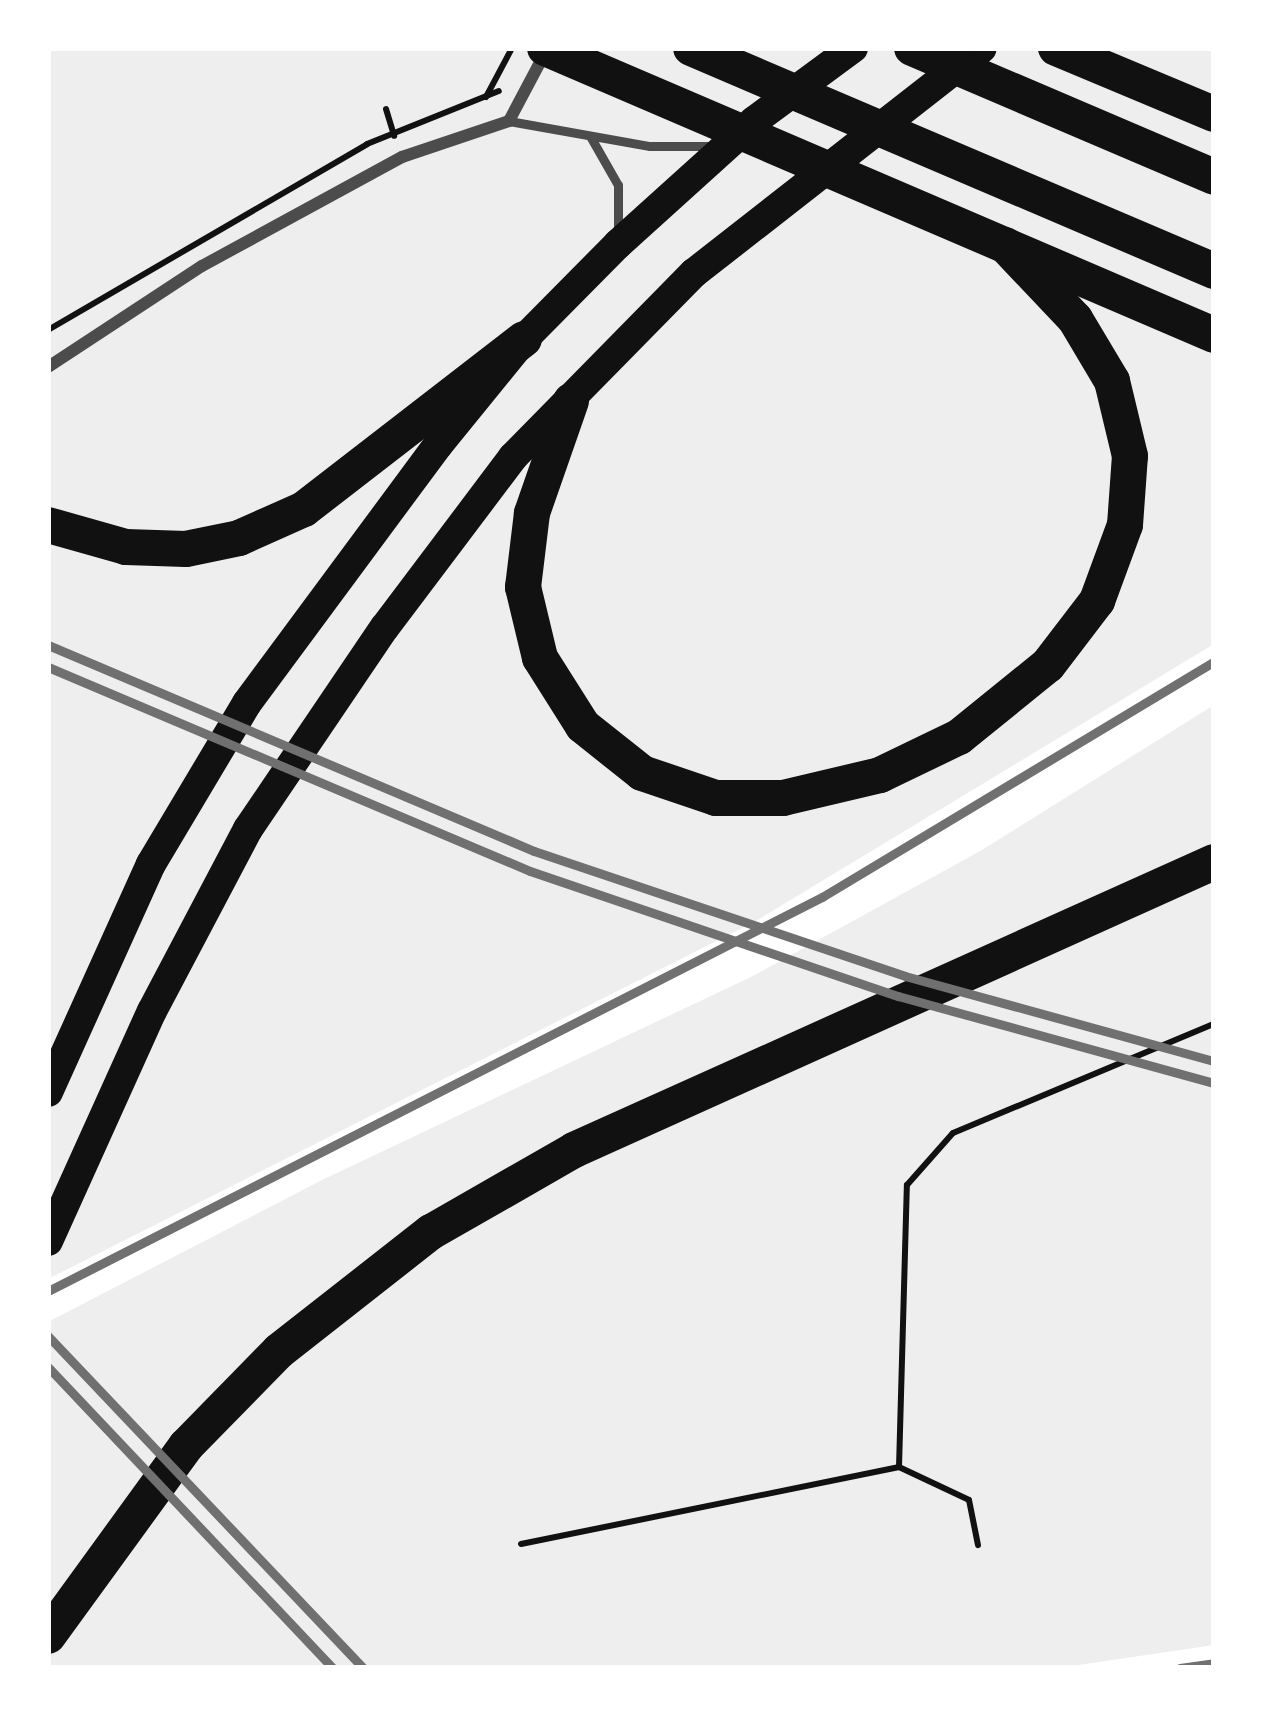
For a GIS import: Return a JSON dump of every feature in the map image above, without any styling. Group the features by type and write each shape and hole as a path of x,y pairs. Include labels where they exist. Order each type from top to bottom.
{"highway":[{"path":"691,48 1214,271"},
{"path":"48,1092 151,864 247,704 524,339 617,244 727,146 854,48"},
{"path":"911,48 1214,177"},
{"path":"48,1240 133,1051 248,829 424,574 513,457 694,273 982,48"},
{"path":"1057,48 1214,115"},
{"path":"555,52 1214,335"},
{"path":"571,401 532,513 523,587 539,658 583,726 642,773 716,798 783,798 880,775 959,737 1048,665 1097,601 1125,525 1130,456 1112,381 1075,319 1005,245"},
{"path":"48,525 126,547 186,549 239,538 322,497 524,339"},
{"path":"48,1636 136,1507 217,1413 326,1311 430,1232 574,1150 1214,862"}],"street":[{"path":"48,367 202,266 402,157 509,121 555,52"}],"lane":[{"path":"509,121 590,136 727,146"},
{"path":"590,136 618,185 617,244"}],"path":[{"path":"484,100 512,48"},
{"path":"386,109 402,157"},
{"path":"899,1467 907,1185 952,1132 1214,1024"},
{"path":"521,1544 899,1467 969,1499 978,1545"}],"shaded area":[{"path":"48,48 1214,48 1214,644 756,921 48,1279"},
{"path":"1214,705 1214,1645 1058,1668 48,1668 48,1322 324,1179 753,976 982,850"}],"railway":[{"path":"48,645 534,851 905,976 1214,1061"},
{"path":"48,1291 822,897 1214,661"},
{"path":"48,667 530,871 898,996 1214,1083"},
{"path":"48,1336 363,1668"},
{"path":"48,1367 333,1668"},
{"path":"1180,1668 1214,1663"}]}
